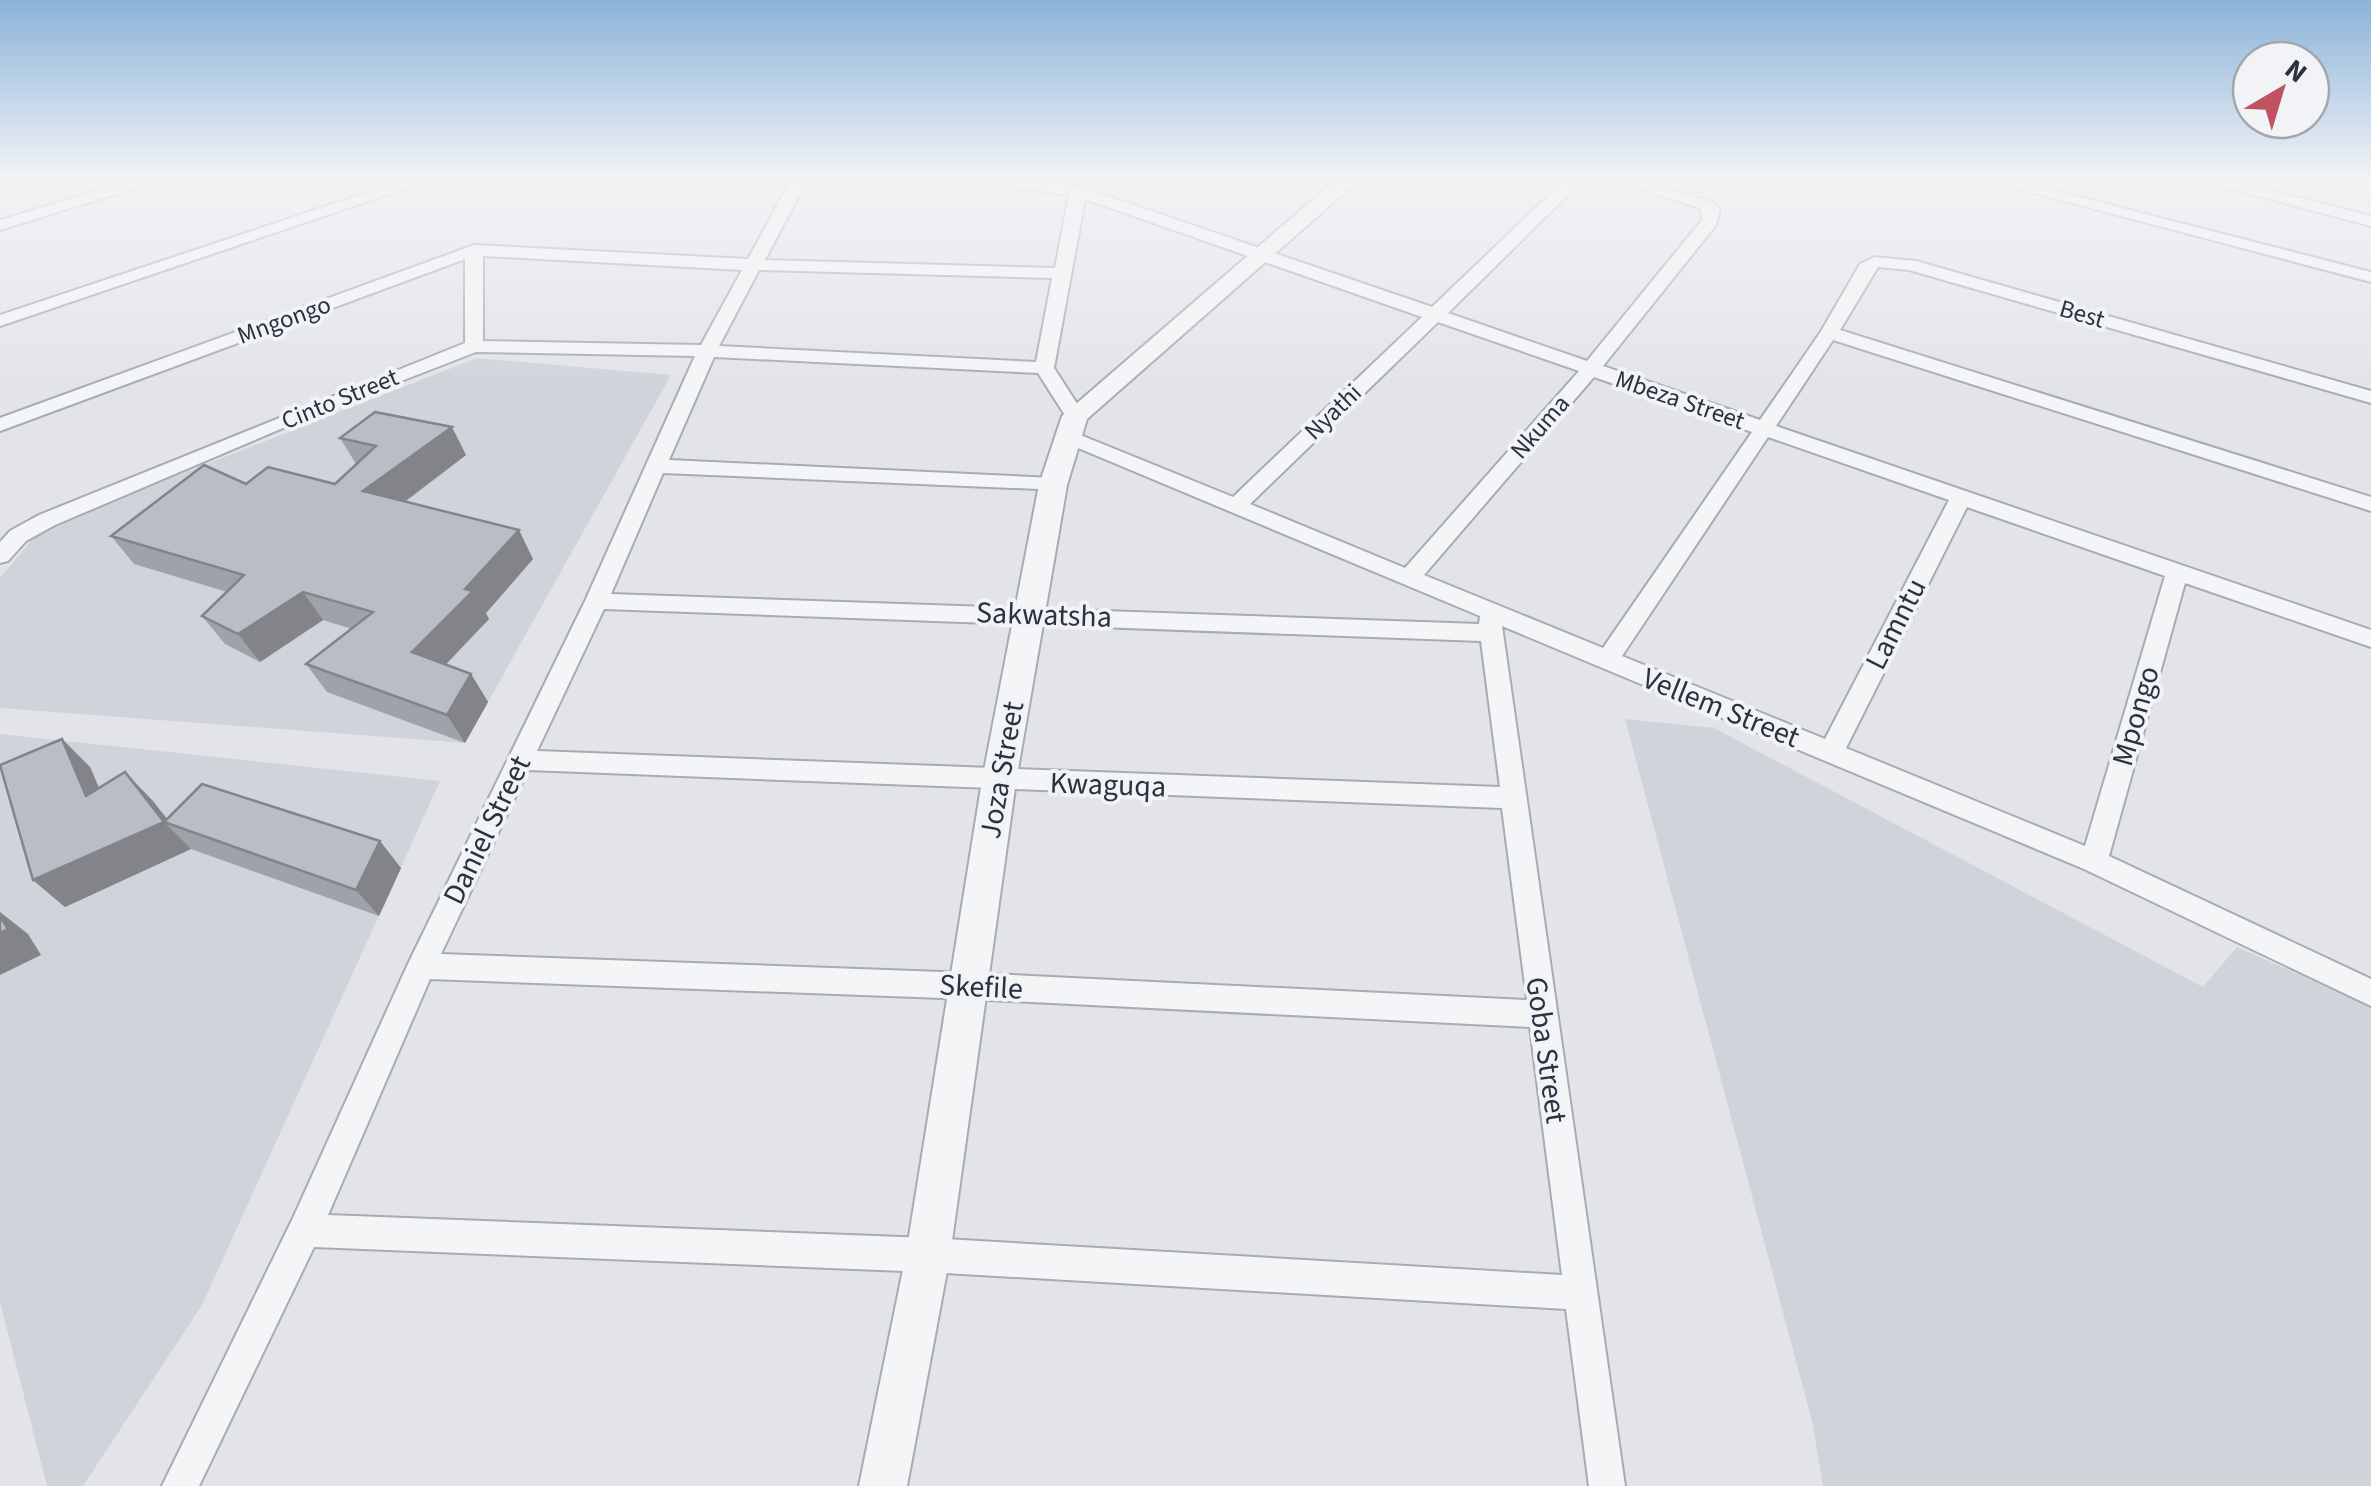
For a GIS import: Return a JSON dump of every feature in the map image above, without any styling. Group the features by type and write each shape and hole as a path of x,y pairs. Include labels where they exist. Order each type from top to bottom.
{"street":[{"path":"0,320 219,247"},
{"name":"Daniel Street","path":"180,1486 305,1230 421,966 596,601 707,351 763,247"},
{"path":"1066,247 1044,368 1070,426 1269,247"},
{"name":"Mbeza Street","path":"1238,247 2371,639"},
{"name":"Nyathi","path":"1235,507 1504,247"},
{"name":"Nkuma","path":"1408,580 1590,370 1688,247"},
{"path":"2255,247 2371,277"},
{"path":"474,250 474,346"},
{"name":"Mngongo","path":"0,425 474,250 754,265 1061,273"},
{"name":"Best","path":"1606,662 1829,333 1866,268 1875,262 1892,261 2371,398"},
{"path":"1829,333 2371,504"},
{"name":"Cinto Street","path":"0,556 9,536 474,346 707,351 1044,368"},
{"name":"Joza Street","path":"883,1486 928,1255 999,782 1053,485 1070,426"},
{"name":"Vellem Street","path":"1070,426 1235,507 1408,580 1491,623 1606,662 1830,752 2094,861 2368,985"},
{"path":"656,466 1053,485"},
{"name":"Lamntu","path":"1830,752 1961,497"},
{"name":"Mpongo","path":"2094,861 2178,570"},
{"name":"Sakwatsha","path":"596,601 1029,615 1491,623"},
{"name":"Goba Street","path":"1491,623 1540,1014 1607,1486"},
{"name":"Kwaguqa","path":"521,760 999,782 1514,798"},
{"name":"Skefile","path":"421,966 968,986 1540,1014"},
{"path":"305,1230 928,1255 1581,1293"}],"shaded area":[{"path":"477,358 671,375 465,743 0,708 0,578 41,529"},
{"path":"1625,719 1714,728 2203,987 2237,947 2371,1007 2371,1486 1823,1486 1813,1425"},
{"path":"0,734 440,781 202,1305 83,1486 47,1486 0,1302"}],"building":[{"path":"375,412 452,427 363,491 519,530 465,589 473,591 412,652 471,674 447,715 306,664 373,612 303,592 238,634 202,616 244,575 111,536 204,465 246,484 268,467 335,484 376,446 340,438"},
{"path":"62,739 86,796 125,772 164,822 33,880 0,765"},
{"path":"202,784 380,841 356,890 164,822"},
{"path":"0,916 8,929 0,933"}]}
